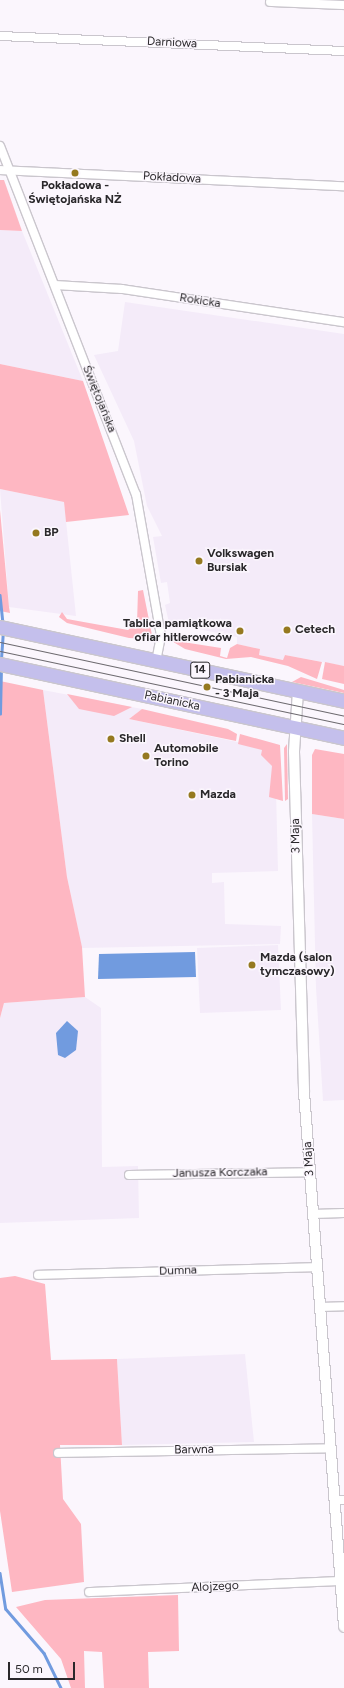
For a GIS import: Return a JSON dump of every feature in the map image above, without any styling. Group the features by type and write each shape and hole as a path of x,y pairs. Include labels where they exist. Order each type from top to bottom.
{"main road":[{"name":"14","path":"5,628 344,701"},
{"name":"Pabianicka","path":"5,665 344,738"}],"street":[{"path":"270,2 344,5"},
{"name":"Darniowa","path":"0,36 344,51"},
{"name":"Świętojańska","path":"0,146 139,505 161,636 156,661"},
{"name":"Pokładowa","path":"0,170 344,186"},
{"name":"Rokicka","path":"55,285 122,289 344,322"},
{"name":"3 Maja","path":"298,691 294,728 299,977 310,1172 320,1307 331,1448 339,1500 344,1627"},
{"name":"Janusza Korczaka","path":"129,1175 310,1172"},
{"path":"313,1214 344,1213"},
{"name":"Dumna","path":"38,1274 317,1267"},
{"path":"320,1307 344,1306"},
{"name":"Barwna","path":"58,1453 331,1448"},
{"name":"Alojzego","path":"89,1592 341,1581"}],"shaded area":[{"path":"0,180 4,180 22,231 0,230"},
{"path":"0,230 22,231 83,381 0,364"},
{"path":"125,302 344,334 344,666 285,655 284,660 259,655 260,649 237,644 237,637 169,623 165,605 170,603 167,582 161,583 153,537 162,536 147,506 134,441 94,355 118,351"},
{"path":"0,364 83,381 129,515 66,522 64,502 0,489"},
{"name":"BP","path":"0,489 64,502 76,616 9,607"},
{"path":"0,510 9,607 10,613 0,611"},
{"path":"143,590 152,635 149,639 129,638 67,623 59,617 62,612 67,619 128,630 137,623 138,591"},
{"path":"170,640 221,648 220,656 227,658 230,648 237,644 260,649 259,655 283,660 285,655 322,662 317,679 288,666 251,657 226,659 185,649"},
{"path":"325,662 344,666 344,684 322,679"},
{"path":"301,677 344,690 344,693 292,682"},
{"path":"0,681 43,690 67,877 82,947 85,997 4,1003 0,1018"},
{"path":"43,690 142,709 129,719 275,750 278,871 212,873 212,883 224,882 225,924 281,926 280,944 82,948 67,877"},
{"path":"67,694 132,707 114,716 79,709"},
{"path":"142,709 228,729 237,734 236,741 129,719"},
{"path":"240,734 280,745 283,801 269,797 272,766 261,755 262,750 238,744"},
{"path":"287,744 288,799 285,801 284,748"},
{"path":"315,749 344,754 344,819 312,814 312,755"},
{"path":"312,814 344,819 344,1100 323,1101 316,988"},
{"path":"278,945 281,1010 200,1013 197,948"},
{"path":"85,997 101,1008 102,1167 138,1166 139,1218 0,1223 0,1018 4,1003"},
{"path":"15,1276 45,1284 51,1360 117,1359 122,1445 60,1445 63,1499 81,1524 84,1582 12,1592 0,1511 0,1278"},
{"path":"245,1354 254,1442 122,1445 117,1359"},
{"path":"178,1595 179,1651 148,1652 149,1688 104,1688 102,1652 84,1651 85,1688 71,1688 61,1659 16,1607 45,1600"}],"water":[{"path":"195,952 196,977 98,979 99,954"},
{"path":"67,1021 78,1031 76,1050 65,1058 58,1055 56,1033"}],"waterway":[{"path":"0,595 3,624"},
{"path":"1,659 3,633"},
{"path":"0,714 1,668"},
{"path":"0,1573 6,1609 44,1653 61,1688"}],"tram line":[{"path":"0,642 344,716"},
{"path":"0,651 344,724"}],"place":[{"name":"Pokładowa - Świętojańska NŻ","path":"75,173"},
{"name":"BP","path":"36,533"},
{"name":"Volkswagen Bursiak","path":"199,561"},
{"name":"Cetech","path":"287,630"},
{"name":"Tablica pamiątkowa ofiar hitlerowców","path":"240,631"},
{"name":"Pabianicka - 3 Maja","path":"207,687"},
{"name":"Shell","path":"111,739"},
{"name":"Automobile Torino","path":"146,756"},
{"name":"Mazda","path":"192,795"},
{"name":"Mazda (salon tymczasowy)","path":"252,965"}]}
